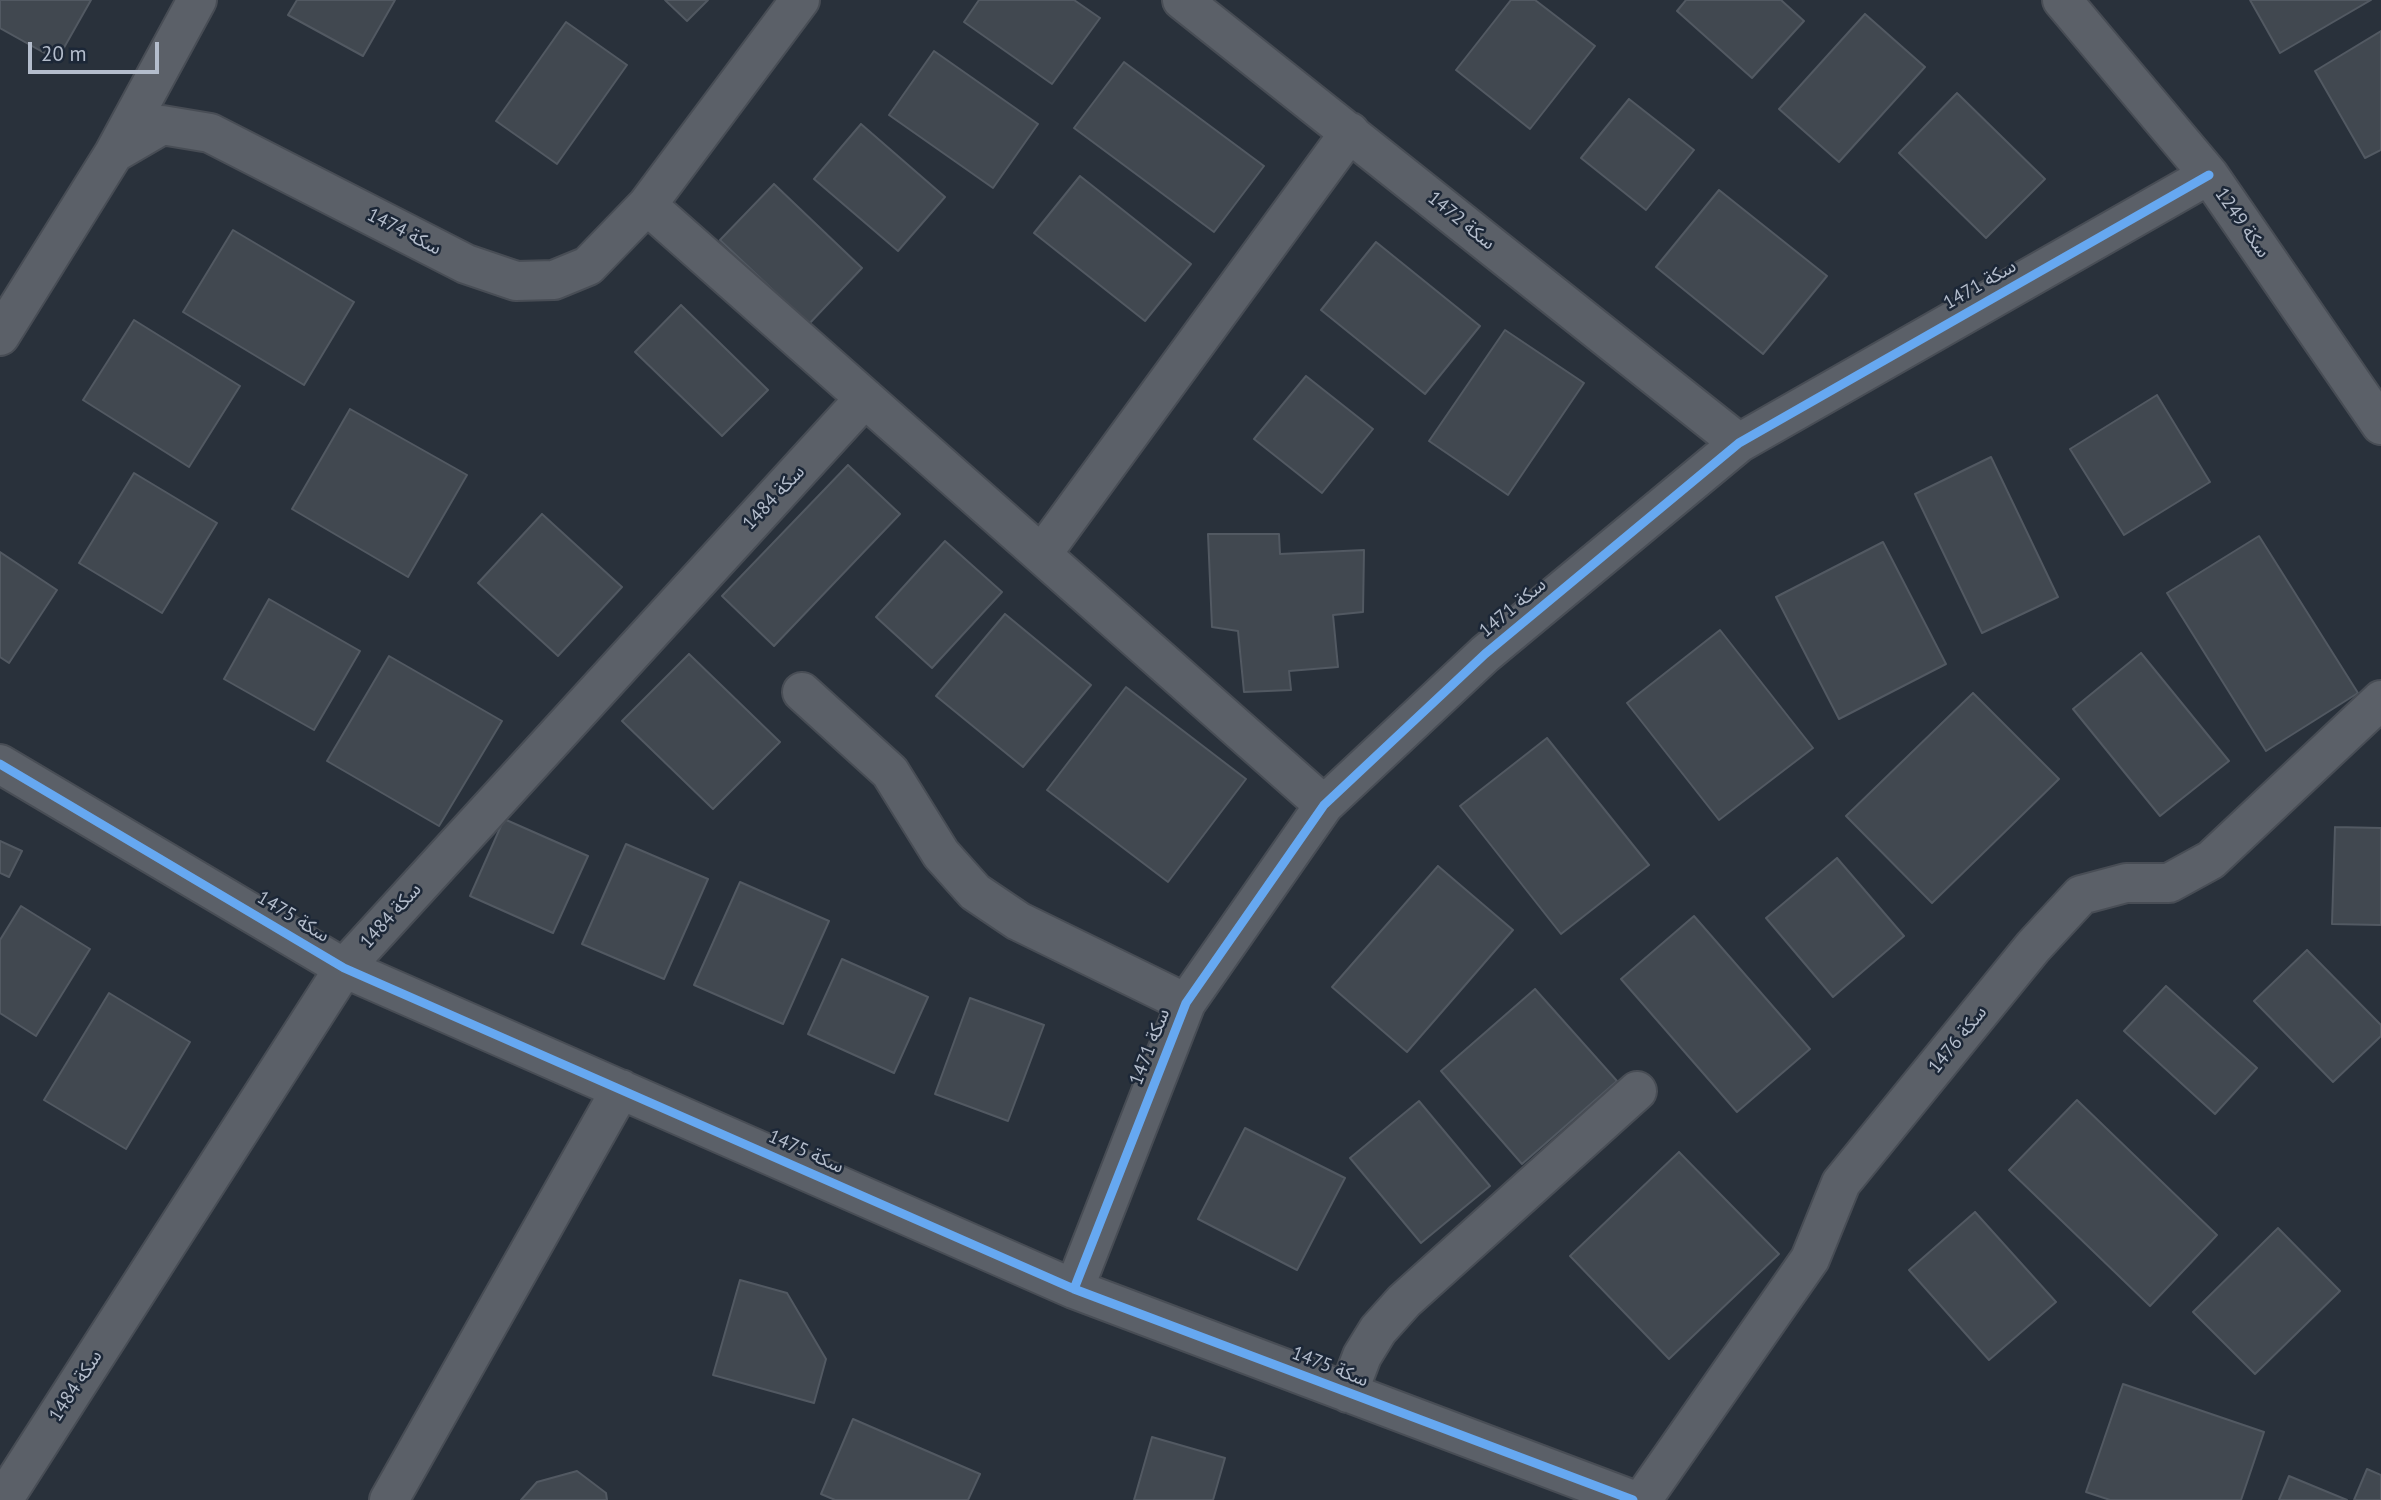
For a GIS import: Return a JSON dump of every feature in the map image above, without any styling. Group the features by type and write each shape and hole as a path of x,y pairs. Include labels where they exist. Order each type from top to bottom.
{"street":[{"path":"114,153 197,0"},
{"name":"سكة 1474","path":"0,336 114,153 162,125 209,133 466,264 516,282 554,280 588,266 647,205 800,0"},
{"name":"سكة 1472","path":"1182,0 1739,443"},
{"name":"سكة 1249","path":"2062,0 2209,175 2381,425"},
{"path":"1042,554 1320,177 1350,132"},
{"name":"سكة 1471","path":"1074,1289 1186,1003 1324,805 1485,654 1739,443 2209,175"},
{"path":"647,205 1324,805"},
{"name":"سكة 1484","path":"3,1500 344,968 865,398"},
{"path":"802,692 890,772 941,854 975,892 1018,921 1186,1003"},
{"name":"سكة 1476","path":"1642,1500 1810,1259 1841,1183 2033,947 2081,895 2126,883 2169,883 2211,860 2381,699"},
{"name":"سكة 1475","path":"0,764 344,968 1074,1289 1348,1393 1576,1490 1633,1500"},
{"path":"389,1500 621,1089"},
{"path":"1348,1393 1362,1356 1378,1330 1404,1301 1637,1091"}],"building":[{"path":"0,0 91,0 57,60 0,28"},
{"path":"297,0 395,0 363,56 288,15"},
{"path":"665,0 708,0 687,21"},
{"path":"979,0 1074,0 1100,18 1052,84 964,22"},
{"path":"1511,0 1535,0 1595,46 1530,129 1456,70"},
{"path":"1686,0 1781,0 1804,21 1752,78 1677,11"},
{"path":"2250,0 2371,0 2280,53"},
{"path":"1865,14 1925,67 1839,162 1779,109"},
{"path":"566,22 627,65 557,164 496,121"},
{"path":"2381,31 2381,150 2365,158 2315,71"},
{"path":"934,51 1038,124 993,188 889,115"},
{"path":"1124,62 1264,166 1214,232 1074,128"},
{"path":"1957,93 2045,179 1986,238 1899,153"},
{"path":"1629,99 1694,150 1646,210 1581,158"},
{"path":"861,124 945,197 898,251 814,179"},
{"path":"1080,176 1191,264 1145,321 1034,233"},
{"path":"774,184 862,268 809,324 720,240"},
{"path":"1719,190 1827,276 1763,354 1656,267"},
{"path":"233,230 354,302 304,385 183,312"},
{"path":"1376,242 1480,326 1425,394 1321,310"},
{"path":"681,305 768,390 722,436 635,352"},
{"path":"134,320 240,386 189,467 83,400"},
{"path":"1505,330 1584,383 1508,495 1429,441"},
{"path":"1306,376 1373,429 1322,493 1254,439"},
{"path":"2157,395 2210,482 2124,535 2070,449"},
{"path":"350,409 467,475 408,577 292,509"},
{"path":"1991,457 2058,597 1982,633 1915,494"},
{"path":"848,465 900,514 774,646 722,596"},
{"path":"134,473 217,523 162,613 79,563"},
{"path":"542,514 622,587 558,656 478,583"},
{"path":"1208,534 1279,534 1280,554 1364,550 1363,612 1333,615 1338,667 1289,671 1291,690 1244,692 1238,631 1212,627"},
{"path":"2259,536 2358,693 2266,751 2167,593"},
{"path":"945,541 1002,592 932,668 876,617"},
{"path":"1883,542 1946,664 1839,719 1776,597"},
{"path":"0,552 57,590 9,663 0,657"},
{"path":"269,599 360,651 314,730 224,679"},
{"path":"1005,614 1091,685 1023,767 936,696"},
{"path":"1720,630 1813,748 1719,820 1627,703"},
{"path":"2141,653 2229,761 2160,816 2073,709"},
{"path":"689,654 780,742 713,809 622,721"},
{"path":"389,656 502,721 439,826 327,761"},
{"path":"1126,687 1246,779 1168,882 1047,790"},
{"path":"1973,693 2059,779 1932,903 1846,816"},
{"path":"1547,738 1649,865 1561,934 1460,806"},
{"path":"504,819 588,856 553,933 470,896"},
{"path":"2335,827 2381,828 2381,925 2332,924"},
{"path":"0,841 22,851 9,877 0,873"},
{"path":"626,844 708,879 664,979 582,944"},
{"path":"1837,858 1904,936 1833,997 1766,918"},
{"path":"1438,866 1513,930 1407,1052 1332,987"},
{"path":"740,882 829,921 783,1024 694,985"},
{"path":"21,906 90,949 36,1036 0,1013 0,940"},
{"path":"1694,916 1810,1049 1737,1112 1621,979"},
{"path":"2307,950 2381,1025 2381,1036 2333,1082 2254,1001"},
{"path":"842,959 928,997 894,1073 808,1034"},
{"path":"2166,986 2257,1068 2215,1114 2124,1031"},
{"path":"1535,989 1617,1081 1522,1164 1441,1071"},
{"path":"109,993 190,1042 126,1149 44,1100"},
{"path":"970,998 1044,1025 1008,1121 935,1094"},
{"path":"2077,1100 2217,1235 2150,1306 2009,1170"},
{"path":"1419,1101 1490,1186 1421,1243 1350,1158"},
{"path":"1245,1128 1345,1178 1297,1270 1198,1219"},
{"path":"1679,1152 1779,1254 1669,1359 1570,1256"},
{"path":"1975,1212 2056,1302 1989,1360 1909,1270"},
{"path":"2278,1228 2340,1291 2255,1374 2193,1312"},
{"path":"740,1280 787,1293 826,1359 814,1403 713,1375"},
{"path":"2123,1384 2264,1432 2241,1500 2110,1500 2086,1492"},
{"path":"853,1419 980,1474 968,1500 835,1500 821,1494"},
{"path":"1152,1437 1225,1458 1213,1500 1134,1500"},
{"path":"2367,1469 2381,1475 2381,1500 2354,1500"},
{"path":"577,1471 606,1493 607,1500 521,1500 537,1482"},
{"path":"2289,1476 2347,1500 2279,1500"}],"cycle path":[{"path":"1074,1289 1186,1003 1324,805 1485,654 1739,443 2209,175"},
{"path":"0,764 344,968 1074,1289 1633,1500"}]}
